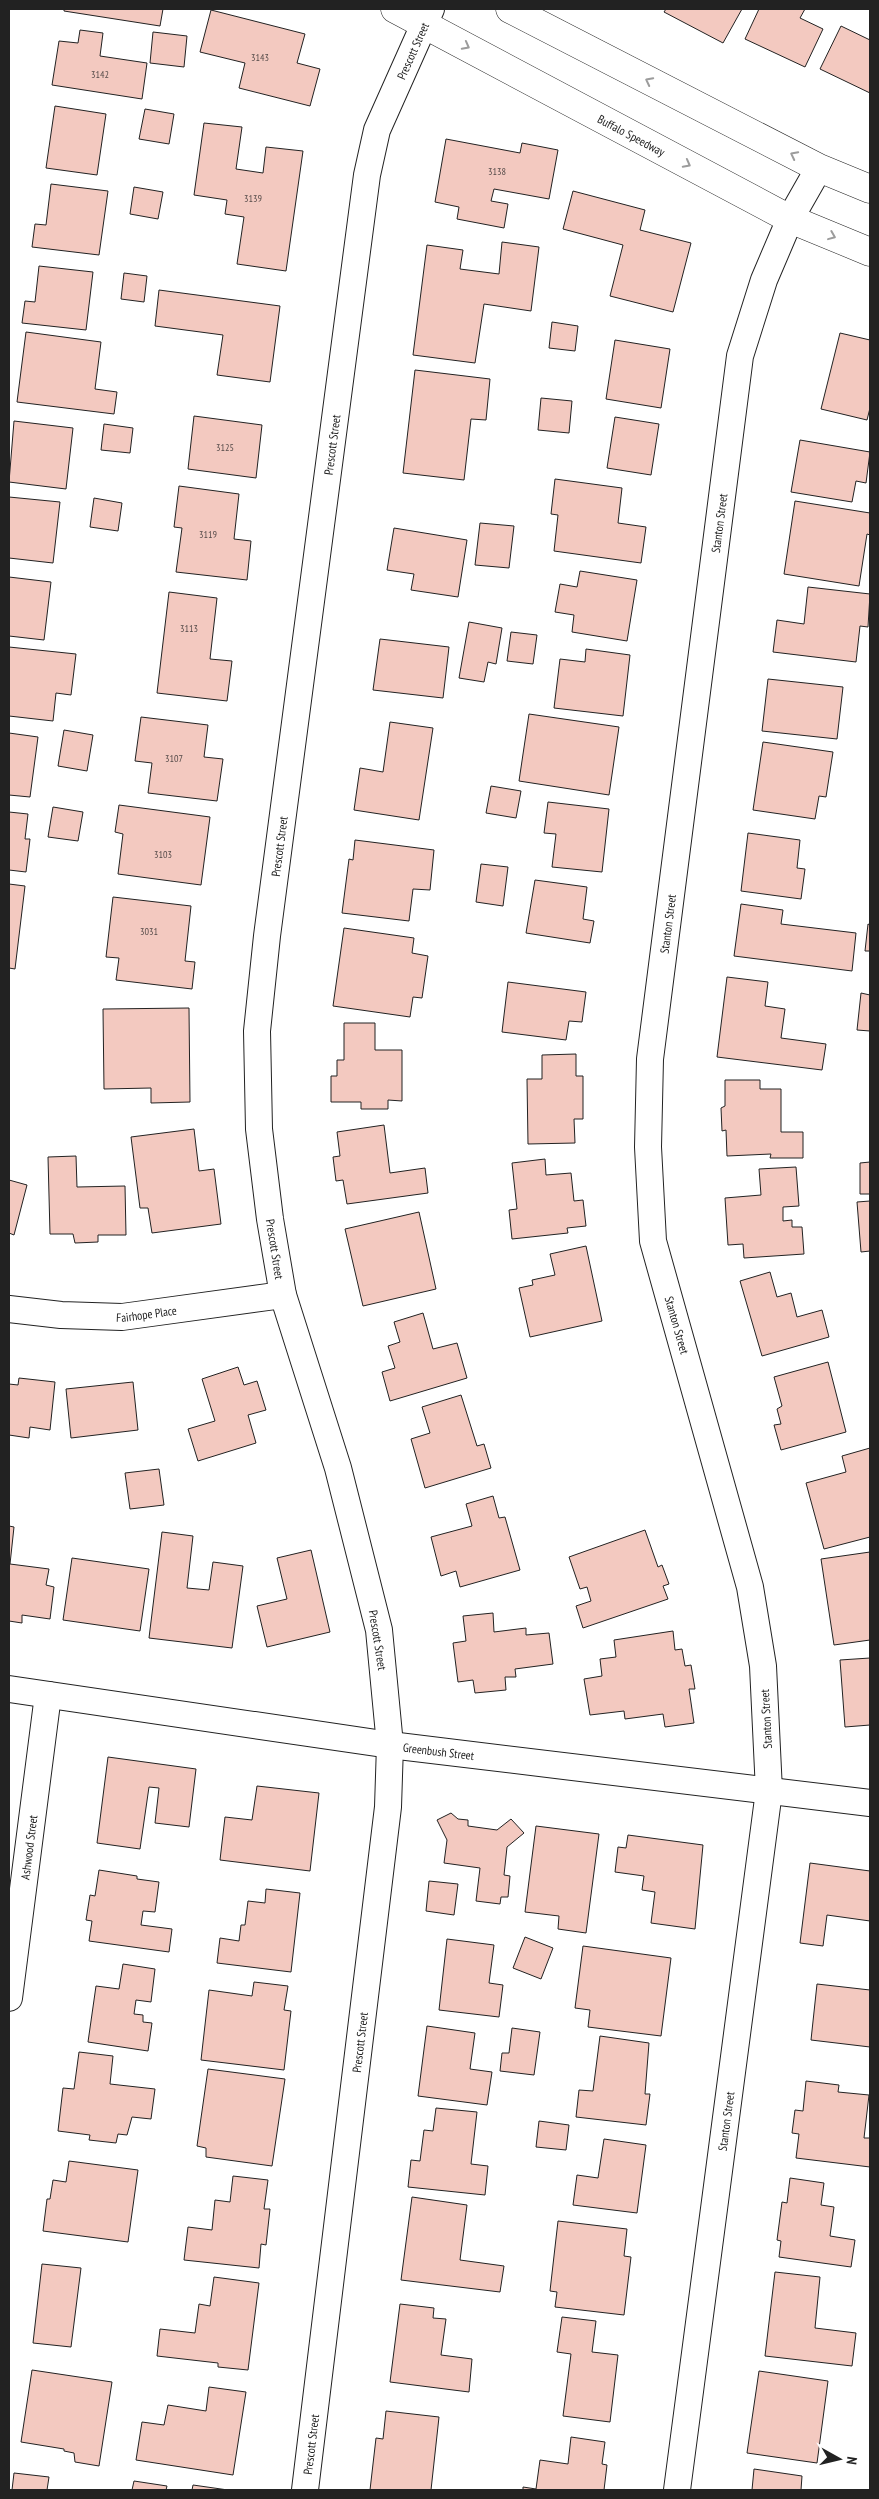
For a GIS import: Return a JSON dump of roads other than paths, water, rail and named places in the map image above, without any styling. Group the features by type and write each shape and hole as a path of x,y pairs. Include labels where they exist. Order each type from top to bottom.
{"main road":[{"name":"Buffalo Speedway","path":"395,9 427,16 790,219 870,252"},
{"path":"510,9 819,168 870,189"}],"street":[{"name":"Prescott Street","path":"305,2490 387,1817 390,1745 379,1630 338,1468 283,1295 270,1219 259,1129 257,1031 267,936 366,175 377,130 427,16"},
{"name":"Stanton Street","path":"677,2490 769,1791 763,1666 750,1587 654,1241 648,1147 650,1059 740,356 764,280 790,219 819,168"},
{"name":"Fairhope Place","path":"9,1309 61,1316 122,1317 283,1295"},
{"name":"Greenbush Street","path":"9,1689 390,1745 870,1803"},
{"name":"Ashwood Street","path":"9,1998 48,1695"}]}
